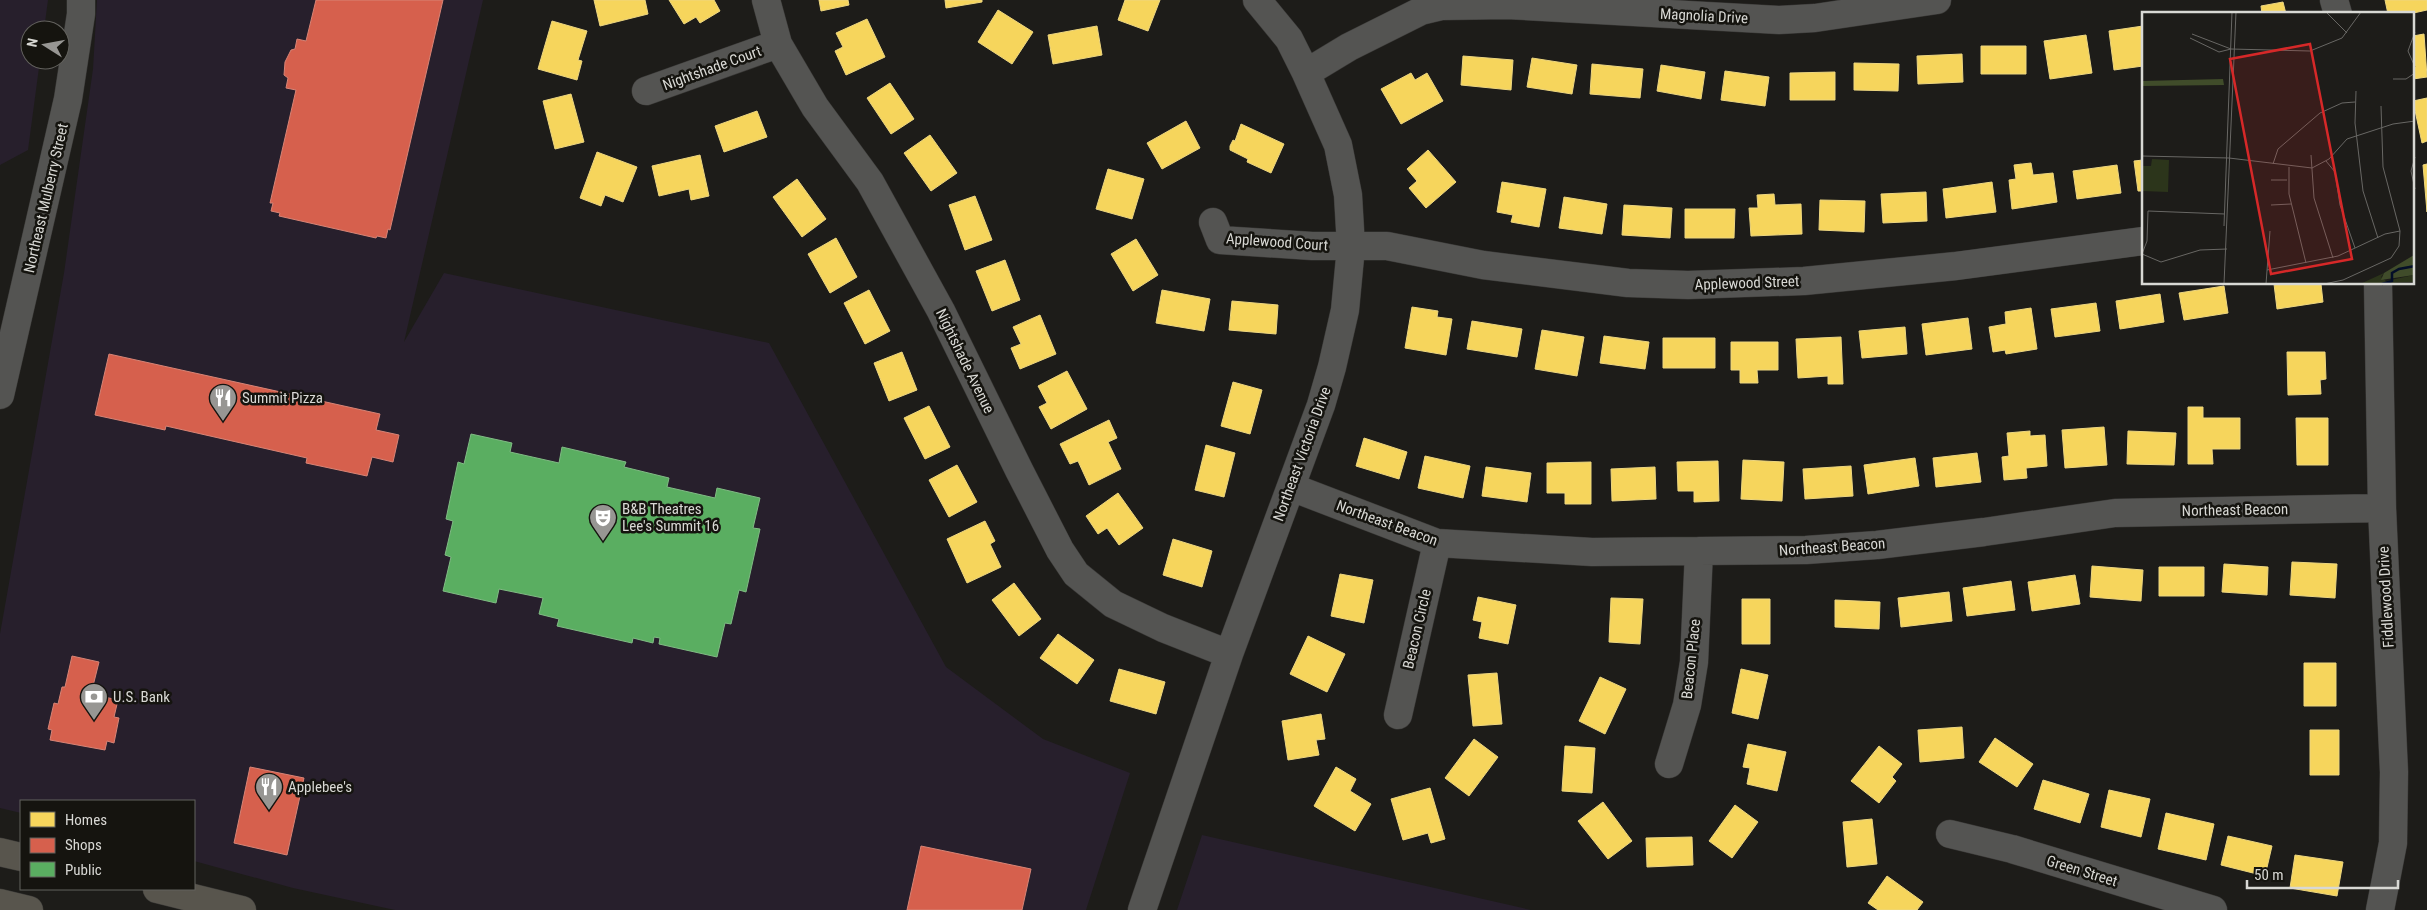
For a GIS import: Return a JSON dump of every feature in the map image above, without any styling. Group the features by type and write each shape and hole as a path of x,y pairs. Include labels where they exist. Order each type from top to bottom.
{"main road":[{"path":"0,852 20,857"},
{"path":"161,890 242,910"},
{"path":"0,903 30,910"}],"street":[{"name":"Northeast Mulberry Street","path":"0,395 68,99 81,14 80,0"},
{"name":"Nightshade Avenue","path":"766,0 778,44 816,107 870,182 941,311 1018,470 1060,550 1076,574 1113,604 1163,628 1229,654"},
{"name":"Northeast Victoria Drive","path":"1142,910 1229,654 1292,487 1332,367 1345,310 1352,247 1348,195 1338,145 1289,39 1257,0"},
{"name":"Magnolia Drive","path":"1306,73 1349,47 1421,11 1442,6 1507,5 1779,20 1815,18 1937,0"},
{"name":"Nightshade Court","path":"646,91 778,44"},
{"name":"Applewood Court","path":"1213,222 1220,240 1352,247"},
{"name":"Applewood Street","path":"1352,247 1388,246 1482,265 1628,283 1688,285 1804,281 1909,271 2142,241"},
{"name":"Fiddlewood Drive","path":"2378,285 2382,508 2394,772 2393,843 2380,910"},
{"name":"Northeast Beacon","path":"1292,487 1436,543 1592,552 1806,550 1877,545 2114,513 2382,508"},
{"name":"Beacon Circle","path":"1398,715 1436,543"},
{"name":"Beacon Place","path":"1668,764 1687,705 1694,662 1699,551"},
{"name":"Green Street","path":"1950,834 2012,849 2213,910"}],"shaded area":[{"path":"0,0 48,0 45,20 20,20 20,70 39,70 28,150 0,165"},
{"path":"97,0 483,0 404,342 444,273 769,343 946,667 1043,739 1130,773 1086,910 395,910 293,888 195,861 195,800 20,800 20,813 0,808 0,634 64,273 93,69"},
{"path":"1202,835 1531,910 1177,910"}],"building: Homes":[{"path":"594,0 645,0 648,14 600,26"},
{"path":"669,0 714,0 720,11 700,23 696,17 684,24"},
{"path":"819,0 848,0 849,5 821,11"},
{"path":"945,0 982,0 982,2 946,8"},
{"path":"1125,0 1160,0 1148,31 1118,20"},
{"path":"2385,0 2427,0 2427,10 2414,13 2388,12"},
{"path":"2283,2 2286,12 2262,12 2261,6"},
{"path":"998,10 1033,32 1012,64 978,42"},
{"path":"867,19 885,57 846,75 835,51 843,47 836,33"},
{"path":"552,21 587,31 578,60 582,61 577,80 538,69"},
{"path":"1097,26 1102,55 1053,64 1048,35"},
{"path":"2142,26 2142,66 2114,70 2109,31"},
{"path":"2424,34 2427,77 2414,79 2414,36"},
{"path":"2086,35 2092,73 2050,79 2044,41"},
{"path":"1981,46 2026,46 2026,74 1981,74"},
{"path":"1962,54 1963,82 1918,84 1917,56"},
{"path":"1463,56 1513,60 1511,90 1461,85"},
{"path":"1532,58 1577,65 1572,94 1527,87"},
{"path":"1854,63 1899,64 1898,91 1854,90"},
{"path":"1592,64 1643,69 1640,98 1590,94"},
{"path":"1661,65 1705,72 1701,99 1657,91"},
{"path":"1725,71 1769,77 1765,106 1721,100"},
{"path":"1835,72 1835,100 1790,100 1790,73"},
{"path":"1411,73 1415,80 1427,73 1443,101 1401,124 1381,89"},
{"path":"890,83 914,119 891,134 867,98"},
{"path":"571,94 584,142 555,149 543,101"},
{"path":"2427,98 2427,141 2422,143 2414,106 2414,101"},
{"path":"757,111 767,137 724,152 715,126"},
{"path":"1186,121 1200,148 1162,169 1147,143"},
{"path":"1241,124 1284,144 1271,173 1247,162 1248,159 1230,150 1230,146 1233,140 1235,141"},
{"path":"930,135 957,173 931,191 904,153"},
{"path":"1428,150 1456,182 1426,208 1409,188 1417,181 1407,169"},
{"path":"597,152 637,167 623,202 605,195 601,206 580,198"},
{"path":"700,155 709,196 691,200 689,189 659,196 652,166"},
{"path":"2142,160 2142,191 2138,191 2134,161"},
{"path":"2031,163 2033,175 2053,173 2057,202 2012,209 2009,180 2016,179 2014,165"},
{"path":"2427,164 2427,212 2423,165"},
{"path":"2117,165 2121,193 2077,199 2073,171"},
{"path":"1108,169 1144,179 1132,219 1096,209"},
{"path":"797,179 826,219 802,237 773,197"},
{"path":"1502,182 1546,189 1539,227 1511,222 1513,215 1497,212"},
{"path":"1992,182 1996,212 1946,218 1943,189"},
{"path":"1926,192 1927,221 1883,223 1881,194"},
{"path":"1774,194 1775,205 1801,204 1802,234 1751,236 1749,208 1758,208 1757,195"},
{"path":"975,196 992,240 965,250 949,205"},
{"path":"1564,197 1607,204 1602,234 1559,228"},
{"path":"1820,200 1865,201 1864,232 1819,230"},
{"path":"1624,205 1672,208 1670,238 1622,235"},
{"path":"1685,209 1735,209 1734,238 1685,238"},
{"path":"836,238 857,277 830,293 808,254"},
{"path":"1136,239 1158,275 1133,291 1111,254"},
{"path":"1005,260 1020,300 992,311 976,271"},
{"path":"2274,285 2321,285 2323,302 2277,309"},
{"path":"2224,286 2228,313 2184,320 2179,293"},
{"path":"869,290 890,331 865,344 844,303"},
{"path":"1162,290 1210,299 1204,331 1156,323"},
{"path":"2160,294 2164,322 2120,329 2116,301"},
{"path":"1232,301 1278,305 1276,334 1229,330"},
{"path":"2096,303 2100,331 2055,337 2051,309"},
{"path":"1412,307 1438,311 1437,317 1452,319 1446,355 1405,348"},
{"path":"2031,308 2037,349 2006,354 2005,350 1993,352 1989,327 2006,324 2005,312"},
{"path":"1040,315 1056,354 1020,369 1011,348 1021,344 1013,327"},
{"path":"1968,318 1972,349 1926,355 1922,324"},
{"path":"1472,321 1522,329 1517,357 1467,349"},
{"path":"1905,327 1907,354 1862,358 1859,331"},
{"path":"1542,330 1584,337 1577,376 1535,369"},
{"path":"1604,336 1649,342 1645,369 1600,363"},
{"path":"1841,337 1843,384 1828,384 1828,376 1798,378 1796,339"},
{"path":"1663,338 1715,338 1715,368 1663,368"},
{"path":"1731,342 1778,342 1778,370 1757,370 1758,383 1740,383 1740,370 1731,370"},
{"path":"902,352 917,390 889,401 874,363"},
{"path":"2287,352 2325,352 2326,379 2320,380 2321,394 2288,395"},
{"path":"1067,371 1087,409 1051,429 1039,407 1047,403 1038,386"},
{"path":"1233,382 1262,390 1250,434 1221,426"},
{"path":"929,406 950,447 925,459 904,418"},
{"path":"2188,407 2203,407 2203,418 2240,418 2240,449 2212,449 2213,464 2188,464"},
{"path":"2296,418 2328,418 2328,465 2297,465"},
{"path":"1109,420 1117,438 1108,442 1121,469 1089,485 1078,461 1070,464 1060,444"},
{"path":"2104,427 2107,465 2065,468 2062,430"},
{"path":"2030,431 2030,436 2045,435 2047,466 2026,468 2027,478 2004,480 2002,457 2009,456 2007,433"},
{"path":"2128,431 2176,433 2174,465 2127,464"},
{"path":"1364,438 1407,452 1399,479 1356,466"},
{"path":"1206,445 1235,453 1224,497 1195,490"},
{"path":"1977,453 1981,482 1936,487 1933,458"},
{"path":"1425,456 1470,466 1463,498 1418,488"},
{"path":"1915,458 1919,486 1868,494 1864,465"},
{"path":"1743,460 1784,462 1782,501 1741,499"},
{"path":"1718,461 1719,501 1694,502 1694,491 1678,491 1677,462"},
{"path":"1591,462 1591,504 1565,504 1565,493 1547,493 1547,463"},
{"path":"957,465 977,502 949,517 929,480"},
{"path":"1851,466 1853,496 1805,499 1803,469"},
{"path":"1486,467 1531,473 1527,502 1482,496"},
{"path":"1655,467 1656,499 1612,501 1611,469"},
{"path":"1118,493 1143,528 1119,545 1107,528 1098,534 1086,516"},
{"path":"985,521 995,541 990,544 1001,567 967,583 947,539"},
{"path":"1173,539 1212,551 1202,587 1163,575"},
{"path":"2292,562 2337,564 2335,598 2290,595"},
{"path":"2224,564 2268,567 2267,595 2222,592"},
{"path":"2092,566 2143,570 2141,601 2090,597"},
{"path":"2159,567 2204,567 2204,596 2159,596"},
{"path":"1340,574 1373,580 1364,623 1331,616"},
{"path":"2075,575 2080,604 2032,611 2028,582"},
{"path":"2011,581 2015,610 1967,616 1963,588"},
{"path":"1014,583 1041,619 1019,636 992,600"},
{"path":"1949,592 1952,621 1901,627 1898,598"},
{"path":"1478,597 1516,605 1508,644 1479,638 1482,622 1473,620"},
{"path":"1611,598 1643,599 1640,644 1609,642"},
{"path":"1742,599 1770,599 1770,644 1742,644"},
{"path":"1835,600 1880,602 1879,629 1835,627"},
{"path":"1058,634 1094,660 1077,684 1040,658"},
{"path":"1308,636 1345,654 1327,692 1290,674"},
{"path":"2304,663 2336,663 2336,706 2304,706"},
{"path":"1119,669 1165,682 1156,714 1110,701"},
{"path":"1741,669 1768,675 1758,719 1732,713"},
{"path":"1497,673 1502,724 1473,726 1468,675"},
{"path":"1600,677 1626,689 1605,734 1579,721"},
{"path":"1321,714 1325,739 1316,740 1319,755 1288,760 1282,721"},
{"path":"1962,727 1964,758 1920,762 1918,730"},
{"path":"2310,730 2339,730 2339,775 2310,775"},
{"path":"1995,738 2033,764 2017,787 1979,762"},
{"path":"1474,739 1498,757 1469,796 1445,778"},
{"path":"1748,744 1786,752 1777,791 1747,784 1750,768 1743,767"},
{"path":"1565,746 1595,748 1592,793 1562,791"},
{"path":"1879,746 1902,764 1892,777 1896,781 1879,803 1851,781"},
{"path":"1336,767 1356,779 1350,791 1371,804 1355,831 1314,806"},
{"path":"2043,780 2089,794 2080,823 2034,809"},
{"path":"1430,788 1445,839 1431,843 1428,833 1403,840 1391,799"},
{"path":"2109,790 2150,799 2141,837 2101,827"},
{"path":"1603,802 1632,841 1608,859 1578,821"},
{"path":"1735,805 1758,822 1732,858 1709,841"},
{"path":"2166,813 2214,824 2206,860 2158,849"},
{"path":"1872,819 1877,864 1847,867 1843,822"},
{"path":"2228,836 2272,846 2265,876 2221,865"},
{"path":"1692,837 1693,865 1647,867 1646,838"},
{"path":"2295,855 2343,862 2337,896 2290,888"},
{"path":"1887,876 1923,902 1917,910 1878,910 1868,903"}],"building: Shops":[{"path":"316,0 443,0 390,230 388,229 386,238 377,236 376,238 279,216 280,213 271,211 273,203 270,203 296,90 286,88 288,78 284,75 285,62 291,50 295,49 297,39 306,41"},
{"path":"109,354 380,414 376,430 399,435 393,462 372,457 367,476 306,463 307,458 166,426 165,430 95,415"},
{"path":"72,656 99,662 91,694 118,700 114,717 119,718 114,743 107,741 105,750 50,740 52,730 48,729 54,703 58,704 62,687 65,687"},
{"name":"Applebee's","path":"250,767 304,778 287,855 234,843"},
{"path":"921,846 1031,869 1022,910 907,910"}],"building: Public":[{"name":"B&B Theatres Lee's Summit 16","path":"471,434 512,443 510,452 559,463 562,447 626,462 624,467 669,478 667,487 715,498 717,488 760,498 753,528 760,529 746,592 739,590 731,624 725,623 717,657 659,644 660,638 654,637 653,643 633,638 632,643 557,626 559,619 539,614 543,598 499,589 496,603 443,591 451,557 445,555 453,521 446,519 458,462 464,464"}],"place":[{"name":"Summit Pizza","path":"223,422"},
{"name":"B&B Theatres Lee's Summit 16","path":"603,542"},
{"name":"U.S. Bank","path":"94,721"},
{"name":"Applebee's","path":"269,811"}]}
